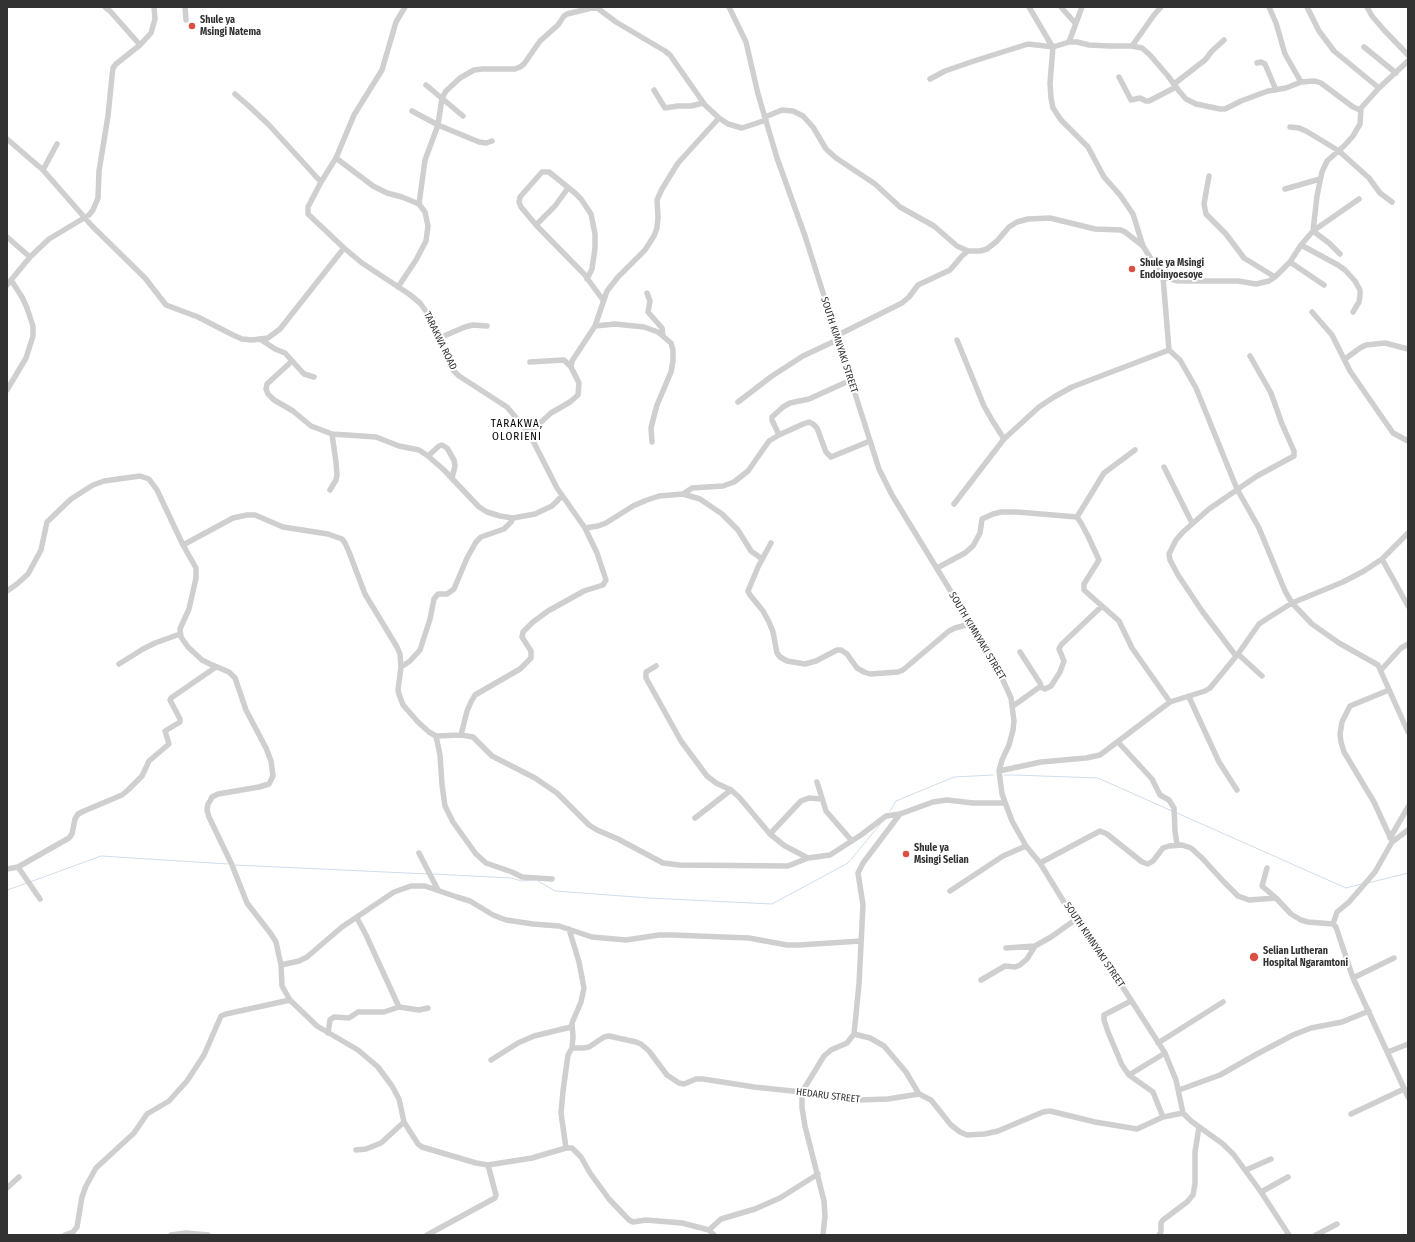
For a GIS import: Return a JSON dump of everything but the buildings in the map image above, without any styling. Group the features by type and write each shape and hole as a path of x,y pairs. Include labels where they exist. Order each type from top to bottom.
{"street":[{"path":"105,7 140,45"},
{"path":"7,390 26,358 33,336 33,326 27,308 22,297 9,283 30,257 49,239 89,215 93,210 98,198 99,171 114,68 116,64 145,40 153,28 155,19 154,7"},
{"path":"185,7 186,20"},
{"name":"TARAKWA ROAD","path":"405,7 396,22 382,70 354,114 336,158 308,207 308,214 344,248 420,303 428,314 450,364 456,374 507,407 530,433 562,496 585,528 600,561 606,580 605,584 577,594 548,611 533,622 523,632 522,637 531,651 531,658 520,669 473,698 467,711 461,735"},
{"path":"420,204 425,160 438,125 442,98 446,91 453,84 474,70 482,68 504,69 520,67 524,64 540,41 558,25 564,16 596,7 616,22 665,51 674,61 704,103 719,118 728,124 742,128 782,110 793,111 803,116 813,127 826,149 836,158 876,184 900,207 942,231 953,244 968,251 980,251 987,249 997,241 1009,227 1017,222 1028,219 1044,218 1056,219 1095,229 1121,230 1143,246"},
{"name":"SOUTH KIMNYAKI STREET","path":"730,7 746,42 765,118 777,158 805,236 879,470 886,486 997,667 1008,691 1013,706 1013,730 1009,745 1002,760 1000,771 1000,784 1005,803 1026,846 1040,863 1075,920 1106,961 1165,1053 1172,1067 1179,1090 1183,1113"},
{"path":"1029,7 1053,47 1050,83 1053,108 1061,120 1088,147 1104,176 1133,214 1143,246 1163,277 1169,350 1180,360 1196,388 1237,489 1259,528 1285,591 1292,603 1312,624 1339,643 1376,664 1381,670 1408,732"},
{"path":"1061,7 1075,23"},
{"path":"1069,42 1082,7"},
{"path":"1132,46 1161,7"},
{"path":"1269,7 1276,23 1285,54 1301,82"},
{"path":"1307,7 1319,31 1334,51 1379,88"},
{"path":"1367,7 1372,16 1408,55"},
{"path":"1119,76 1131,100 1140,98 1146,101 1149,100 1175,86 1205,60 1224,40"},
{"path":"930,79 945,71 967,63 1025,45 1034,44 1053,47 1069,42 1109,46 1132,46 1142,48 1150,55 1190,102 1196,104 1220,110 1230,108 1255,95 1268,91 1286,88 1301,82 1315,81 1321,83 1353,107 1360,110"},
{"path":"1364,47 1396,73"},
{"path":"1257,64 1261,62 1265,64 1276,90"},
{"path":"1313,231 1314,213 1320,179 1324,166 1353,136 1360,124 1360,110 1379,88 1408,62"},
{"path":"426,85 463,116"},
{"path":"654,90 665,108 691,106 704,103"},
{"path":"235,94 269,125 321,182"},
{"path":"412,110 438,125 478,142 486,143 492,141"},
{"path":"571,367 574,356 596,326 600,316 603,300 613,283 650,243 657,228 657,200 659,194 678,163 719,118"},
{"path":"1290,127 1299,128 1306,131 1338,151 1368,178 1380,193 1392,202"},
{"path":"7,139 42,170 84,217 145,278 166,305 198,317 242,339 260,340 268,338 280,329 344,248"},
{"path":"42,170 57,144"},
{"path":"336,158 381,191 406,198 420,204 425,212 428,226 426,241 416,260 398,287"},
{"path":"587,279 594,261 595,234 591,214 581,198 552,174 546,171 538,176 520,197 519,202 521,207 587,279 603,300"},
{"path":"1209,176 1204,204 1206,214 1226,234 1244,258 1275,277"},
{"path":"1285,189 1320,179"},
{"path":"536,225 555,206 568,188"},
{"path":"1163,277 1178,281 1222,281 1256,284 1269,281 1290,262 1301,245 1313,231 1359,199"},
{"path":"1313,231 1329,243 1340,254"},
{"path":"7,237 30,257"},
{"path":"1301,245 1338,265 1355,281 1360,290 1360,296 1359,302 1353,312"},
{"path":"738,402 772,376 803,356 902,303 909,297 918,285 950,270 968,251"},
{"path":"1290,262 1324,285"},
{"path":"647,293 650,301 648,312 662,328 664,336"},
{"path":"1312,312 1332,334 1350,371 1393,433 1408,441"},
{"path":"596,326 615,324 644,327 664,336 673,346 671,372 655,412 651,428 652,442"},
{"path":"439,338 465,327 474,325 487,326"},
{"path":"260,340 285,353 304,374 314,376"},
{"path":"957,340 984,406 1004,438"},
{"path":"1345,359 1366,345 1385,344 1408,349"},
{"path":"954,504 1004,438 1039,407 1077,385 1169,350"},
{"path":"1250,356 1268,385 1294,454 1289,459 1257,476 1237,489 1192,523 1173,545 1169,554 1170,560 1178,575 1202,611 1237,655 1262,676"},
{"path":"530,362 564,360 571,367 579,383 578,394 570,402 551,413 530,433"},
{"path":"292,361 267,384 266,392 274,400 293,411 304,421 320,430 332,434 376,437 399,446 419,450 428,456 452,478 479,507 487,512 500,516 513,518 542,512 552,506 562,496"},
{"path":"779,435 772,417 783,407 790,403 809,399 851,380"},
{"path":"683,494 692,488 723,486 734,482 748,471 769,441 809,422 816,428 826,452 831,457 870,441"},
{"path":"330,490 336,480 337,475 332,434"},
{"path":"428,456 438,446 442,445 447,448 454,460 455,466 452,478"},
{"path":"1077,517 1104,473 1135,450"},
{"path":"1164,467 1192,523"},
{"path":"7,591 24,578 32,567 41,550 48,520 79,493 104,481 140,476 149,479 196,568 197,573 189,609 180,629 180,634 184,642 194,653 210,664 229,672 235,678 250,720 266,748 273,769 273,776 266,786 218,794 212,797 208,804 208,810 247,903 276,942 282,965 282,986 290,1000 307,1017 328,1034 358,1050 378,1067 392,1086 399,1099 404,1122 412,1137 422,1147 476,1164 488,1165 532,1158 566,1148 572,1148 581,1157 599,1186 629,1220 682,1224 709,1230 714,1235"},
{"path":"585,528 598,526 633,506 647,500 659,496 683,494 700,499 722,514 738,530 751,550 762,559"},
{"path":"936,568 965,553 973,546 980,533 982,519 993,514 1001,512 1017,512 1077,517"},
{"path":"183,544 234,518 247,514 255,515 283,526 337,537 345,543 365,594 397,647 400,654 401,667 398,690 400,700 415,719 429,732 436,736 461,735 473,738 492,756 551,788 589,825 663,863 678,865 779,866 794,864 808,858 830,855 886,816 900,814 933,802 947,800 973,803 1005,803"},
{"path":"1077,517 1099,560 1083,587 1086,592 1119,621 1132,648 1170,702"},
{"path":"401,667 410,661 420,650 430,619 434,598 438,594 447,594 454,588 469,553 476,542 481,537 504,529 513,518"},
{"path":"1000,771 1041,762 1094,757 1100,755 1170,702 1189,697 1210,688 1237,655 1259,624 1292,603 1351,579 1382,559 1408,533"},
{"path":"771,543 750,583 748,591 763,611 769,622 773,632 777,653 780,657 787,661 805,664 841,650 847,654 857,668 864,672 870,674 898,672 903,670 949,631 970,624"},
{"path":"1382,559 1408,606"},
{"path":"1013,706 1040,688 1045,689 1051,686 1060,672 1064,660 1059,649 1060,646 1102,606"},
{"path":"119,664 143,649 180,634"},
{"path":"1381,670 1401,648 1408,644"},
{"path":"1020,652 1040,683 1040,688"},
{"path":"656,666 646,672 646,678 681,741 707,776 716,783 731,790 742,800 770,834 785,846 808,858"},
{"path":"7,869 18,867 69,838 72,834 78,814 109,801 128,790 142,776 149,761 169,744 165,731 180,722 180,719 171,703 171,698 216,667"},
{"path":"1389,690 1350,706 1342,722 1340,734 1344,752 1374,802 1390,837"},
{"path":"1189,697 1218,762 1238,790"},
{"path":"436,736 440,755 445,806 453,822 476,854 486,863 522,877 552,878"},
{"path":"1118,742 1150,775 1160,795 1169,800 1174,808 1177,844"},
{"path":"817,782 826,811 852,841"},
{"path":"695,818 731,790"},
{"path":"770,834 801,801 809,798 822,799"},
{"path":"1386,852 1390,837 1408,806"},
{"path":"823,1235 825,1216 824,1202 805,1126 802,1092 824,1056 831,1050 847,1043 854,1034 859,984 863,905 858,873 863,863 900,814"},
{"path":"1333,924 1336,912 1355,896 1375,872 1392,842 1408,830"},
{"path":"1040,863 1100,831 1107,834 1142,862 1148,864 1153,861 1163,848 1177,844 1186,846 1196,852 1213,869 1231,891 1238,896 1249,900 1276,898"},
{"path":"950,891 1003,856 1026,846"},
{"path":"419,853 438,890"},
{"path":"18,867 40,899"},
{"path":"1267,868 1262,886 1291,914 1301,920 1333,924 1336,927 1353,978 1408,1097"},
{"path":"282,965 299,961 307,957 333,934 400,889 418,885 470,901 506,920 559,926 592,937 618,940 659,935 749,938 788,945 860,941"},
{"path":"356,918 366,935 400,1007"},
{"path":"1006,948 1035,946 1075,920"},
{"path":"566,1148 561,1113 562,1091 568,1055 572,1048 573,1037 571,1026 581,1002 584,988 584,980 569,929"},
{"path":"981,980 1005,966 1020,966 1027,959 1035,946"},
{"path":"1353,978 1394,958"},
{"path":"65,1235 73,1232 77,1227 82,1197 96,1168 134,1133 147,1114 169,1101 187,1081 204,1055 221,1016 290,1000"},
{"path":"1131,1001 1103,1017 1122,1065 1129,1075 1153,1092 1163,1117"},
{"path":"1158,1043 1223,1002"},
{"path":"328,1034 330,1020 334,1017 350,1018 358,1012 384,1012 400,1007 419,1010 428,1008"},
{"path":"1179,1090 1220,1075 1293,1035 1311,1028 1342,1022 1369,1012"},
{"path":"491,1060 518,1043 534,1036 571,1026"},
{"path":"854,1034 870,1038 884,1046 906,1072 919,1094 931,1100 951,1125 967,1135 985,1134 998,1131 1043,1112 1050,1111 1095,1122 1137,1129 1163,1117 1183,1113 1199,1127 1223,1144 1246,1170 1289,1235"},
{"name":"HEDARU STREET","path":"572,1048 589,1047 604,1037 615,1037 636,1042 646,1047 662,1069 679,1084 684,1084 696,1079 703,1079 858,1100 888,1099 919,1094"},
{"path":"1388,1052 1408,1044"},
{"path":"1129,1075 1165,1053"},
{"path":"1351,1114 1404,1089"},
{"path":"356,1150 366,1149 380,1143 404,1122"},
{"path":"1159,1235 1163,1220 1187,1202 1193,1195 1195,1184 1195,1152 1199,1127"},
{"path":"1246,1170 1271,1158"},
{"path":"427,1235 494,1198 496,1194 488,1165"},
{"path":"709,1230 721,1218 755,1209 780,1198 818,1174"},
{"path":"1261,1192 1288,1176"},
{"path":"7,1188 20,1177"},
{"path":"1316,1235 1337,1224"},
{"path":"173,1235 186,1233 208,1235"}],"waterway":[{"path":"890,811 896,801 954,777 993,775"},
{"path":"1004,775 1098,778 1172,811"},
{"path":"1177,813 1346,888 1361,884"},
{"path":"538,881 555,891 649,898 772,904 848,863 882,822"},
{"path":"30,882 101,856 228,864"},
{"path":"235,865 428,874"},
{"path":"1368,883 1408,873"},
{"path":"433,874 511,878 522,881 533,880"},
{"path":"7,890 27,883"}],"place":[{"name":"Shule ya Msingi Natema","path":"192,26"},
{"name":"Shule ya Msingi Endoinyoesoye","path":"1132,269"},
{"name":"Shule ya Msingi Selian","path":"906,854"},
{"name":"Selian Lutheran Hospital Ngaramtoni","path":"1254,957"}],"district":[{"name":"TARAKWA, OLORIENI","path":"517,430"}]}
